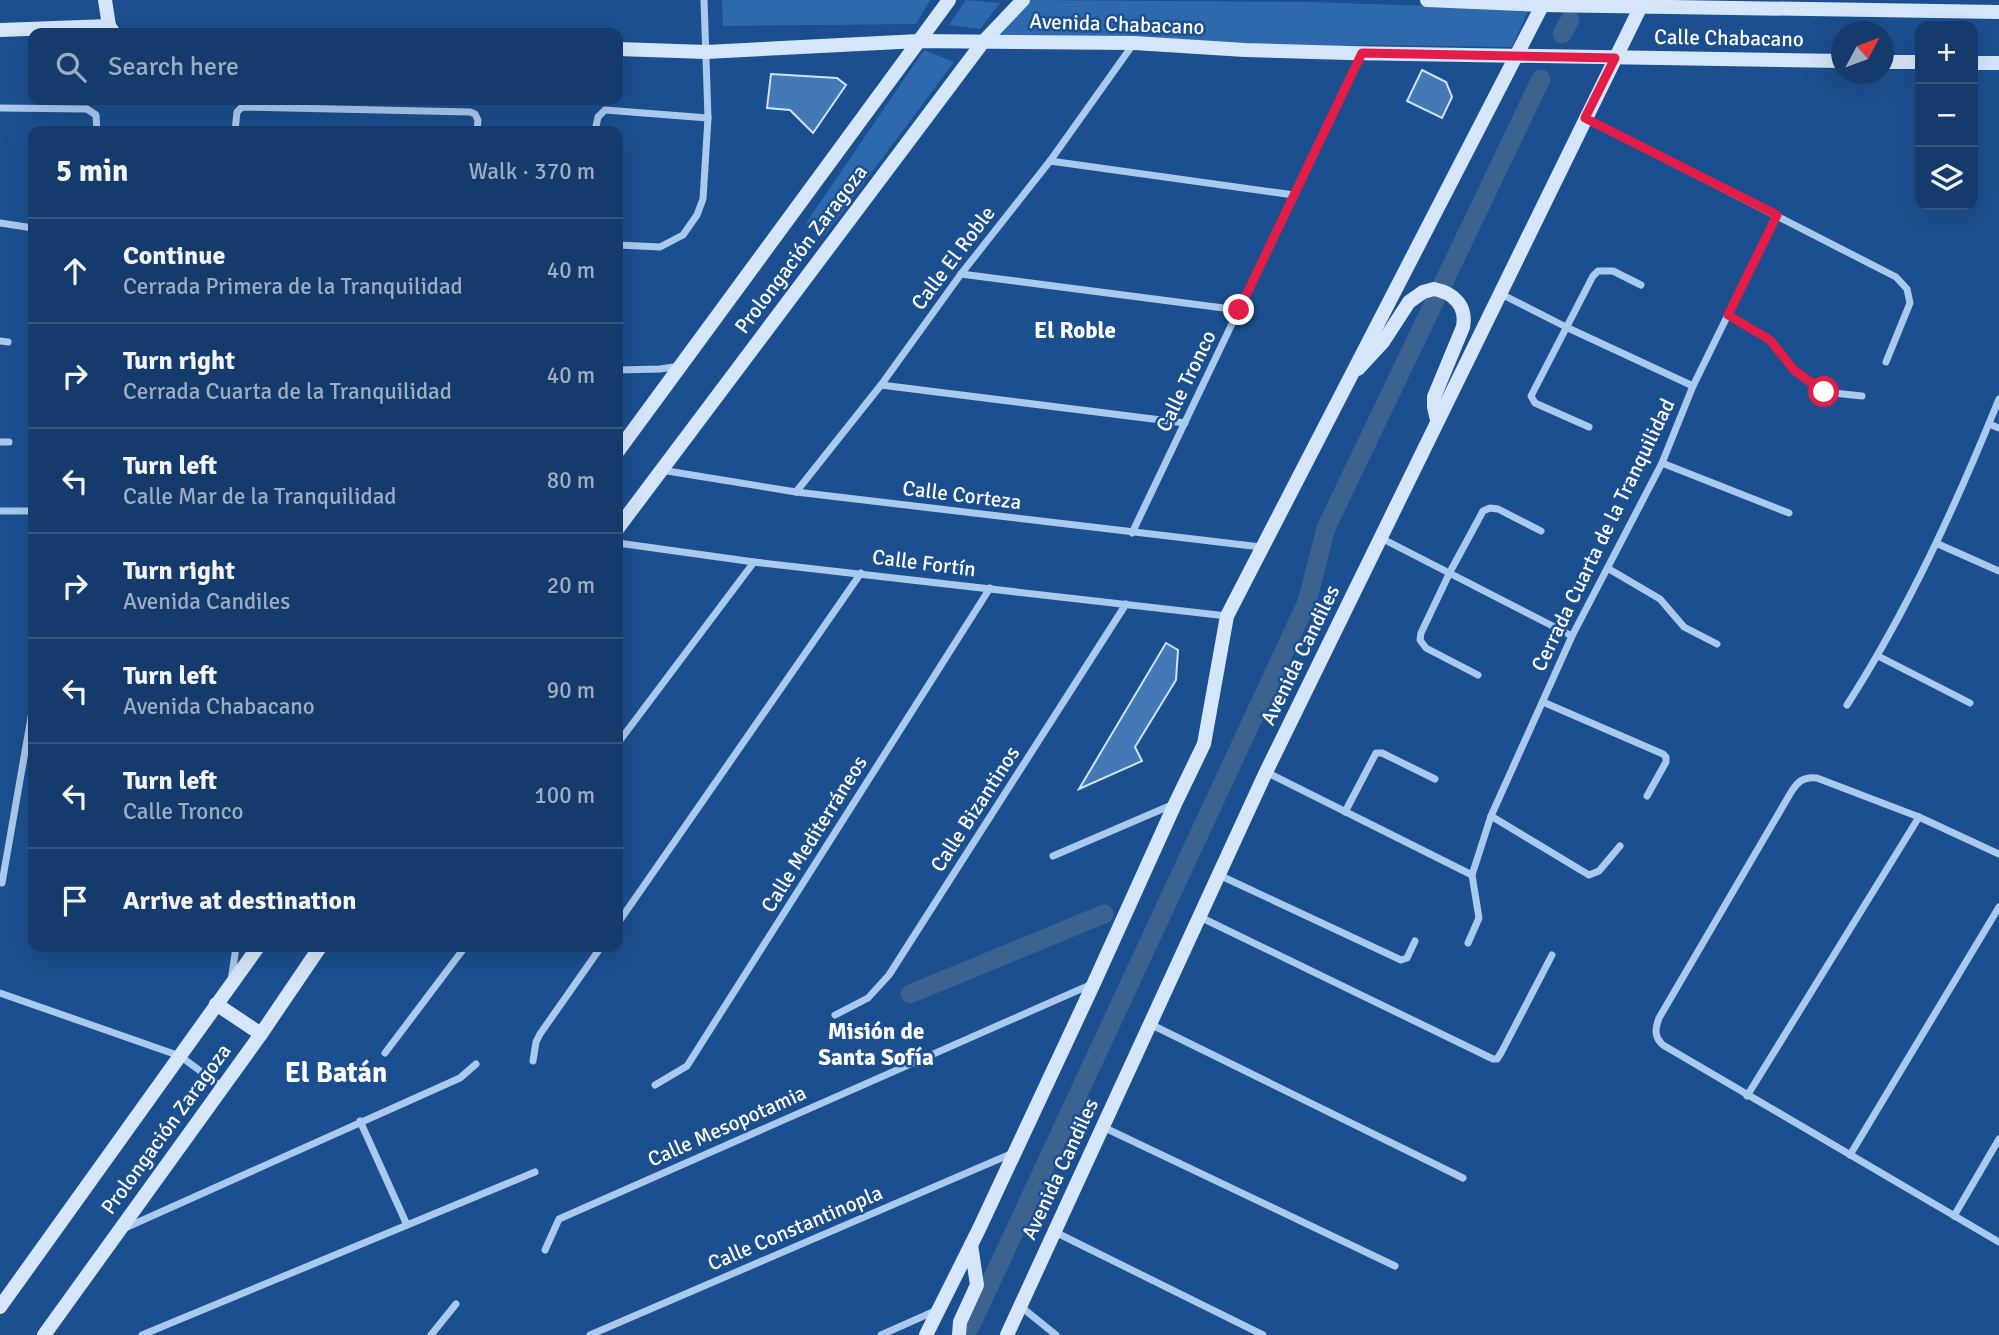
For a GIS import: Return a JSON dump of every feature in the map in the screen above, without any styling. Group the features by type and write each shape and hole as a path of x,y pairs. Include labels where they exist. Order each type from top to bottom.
{"main road":[{"path":"105,0 111,28"},
{"name":"Prolongación Zaragoza","path":"623,444 949,0"},
{"name":"Prolongación Zaragoza","path":"623,521 984,42 1023,0"},
{"path":"1427,0 1642,3"},
{"path":"926,1335 971,1245 1204,744 1227,616 1544,3"},
{"name":"Calle Chabacano","path":"1642,3 1999,12"},
{"name":"Avenida Candiles","path":"1007,1335 1266,772 1642,3"},
{"path":"0,30 28,30"},
{"name":"Avenida Chabacano","path":"623,49 706,52 919,41 1135,43 1245,50 1615,58"},
{"name":"Calle Chabacano","path":"1615,58 1831,61"},
{"path":"1894,62 1915,62"},
{"path":"1978,63 1999,63"},
{"path":"1349,378 1378,348 1409,302 1423,292 1445,292 1459,302 1464,323 1434,397 1437,420"},
{"name":"Prolongación Zaragoza","path":"0,1307 254,952"},
{"name":"Prolongación Zaragoza","path":"44,1335 261,1034 317,952"},
{"path":"216,1004 261,1034"},
{"path":"959,1335 958,1327 977,1285 971,1245"}],"street":[{"path":"623,245 660,247 683,235 704,199 708,118 704,0"},
{"name":"Calle El Roble","path":"796,492 881,385 961,274 1050,161 1135,43"},
{"name":"Calle Tronco","path":"1132,533 1362,53"},
{"path":"352,110 353,105"},
{"path":"235,126 237,112 242,107 470,112 475,114 477,126"},
{"path":"0,108 82,108 93,111 97,126"},
{"path":"596,126 598,117 606,110 708,118"},
{"path":"1585,118 1896,277 1907,289 1910,303 1886,362"},
{"path":"1050,161 1294,195"},
{"name":"Cerrada Cuarta de la Tranquilidad","path":"1472,876 1491,816 1572,636 1662,463 1693,386 1777,215"},
{"path":"0,223 28,227"},
{"path":"1589,427 1535,403 1531,396 1598,271 1613,271 1641,285"},
{"path":"961,274 1239,310"},
{"path":"1501,294 1693,386"},
{"path":"1728,315 1770,340 1794,370 1824,392 1862,396"},
{"path":"623,370 680,366"},
{"path":"881,385 1185,423"},
{"path":"1847,705 1878,656 1938,544 1999,399"},
{"path":"1989,424 1999,428"},
{"path":"0,442 9,442"},
{"path":"1662,463 1788,513"},
{"name":"Calle Corteza","path":"661,470 796,492 1261,547"},
{"path":"1478,675 1426,648 1420,640 1421,633 1483,511 1497,509 1541,531"},
{"path":"0,511 28,511"},
{"path":"1381,538 1572,636"},
{"name":"Calle Fortín","path":"623,544 754,562 1227,616"},
{"path":"1938,544 1999,571"},
{"path":"623,736 754,562"},
{"path":"1609,569 1660,599 1685,627 1717,644"},
{"path":"623,916 862,573"},
{"name":"Calle Mediterráneos","path":"655,1085 687,1066 990,588"},
{"name":"Calle Bizantinos","path":"835,1015 868,998 889,975 1126,604"},
{"path":"1878,656 1970,703"},
{"path":"1544,702 1663,754 1666,762 1647,796"},
{"path":"2,883 28,735"},
{"path":"1345,811 1376,753 1382,753 1435,779"},
{"path":"1266,772 1472,876 1479,918 1468,943"},
{"path":"1999,854 1919,817 1817,778 1801,780 1790,794 1659,1018 1656,1034 1663,1045 1747,1096 1999,1242"},
{"path":"1053,856 1175,804"},
{"path":"1491,816 1586,874 1593,874 1620,846"},
{"path":"1747,1096 1919,817"},
{"path":"1219,875 1401,960 1407,958 1415,941"},
{"path":"1850,1155 1999,907"},
{"path":"1200,917 1493,1059 1497,1059 1502,1053 1552,955"},
{"path":"230,985 235,952"},
{"path":"385,1053 461,952"},
{"path":"533,1061 540,1034 597,952"},
{"name":"Calle Mesopotamia","path":"545,1250 559,1219 1094,983"},
{"path":"0,1002 3,994 180,1056 222,1087"},
{"path":"1150,1024 1463,1178"},
{"path":"118,1231 460,1078 476,1064"},
{"path":"360,1121 407,1225"},
{"path":"1103,1127 1395,1266"},
{"path":"1954,1216 1999,1139"},
{"name":"Calle Constantinopla","path":"590,1335 1014,1153"},
{"path":"142,1335 535,1172"},
{"path":"1055,1231 1263,1335"},
{"path":"431,1335 456,1304"},
{"path":"1020,1306 1056,1335"},
{"path":"881,1335 938,1310"}],"shaded area":[{"path":"722,0 930,0 916,24 723,26"},
{"path":"966,0 1000,3 980,29 949,25"},
{"path":"1030,0 1310,2 1529,9 1512,47 1368,45 1308,48 1000,35"},
{"path":"924,50 954,62 825,235 806,223"}],"building":[{"path":"1422,70 1446,82 1452,97 1442,118 1407,101"},
{"path":"771,74 837,78 846,85 813,133 790,110 767,108"},
{"path":"1166,643 1178,650 1176,680 1135,747 1142,761 1079,789"}],"waterway":[{"path":"1562,34 1570,20"},
{"path":"970,1327 1307,602 1326,528 1541,79"},
{"path":"910,994 1104,914"}],"district":[{"name":"El Roble","path":"1075,330"},
{"name":"Misión de Santa Sofía","path":"876,1044"},
{"name":"El Batán","path":"336,1073"}],"route":[{"path":"1239,310 1362,53 1615,58 1585,118 1777,215 1728,315 1770,340 1798,374 1824,392"}]}
